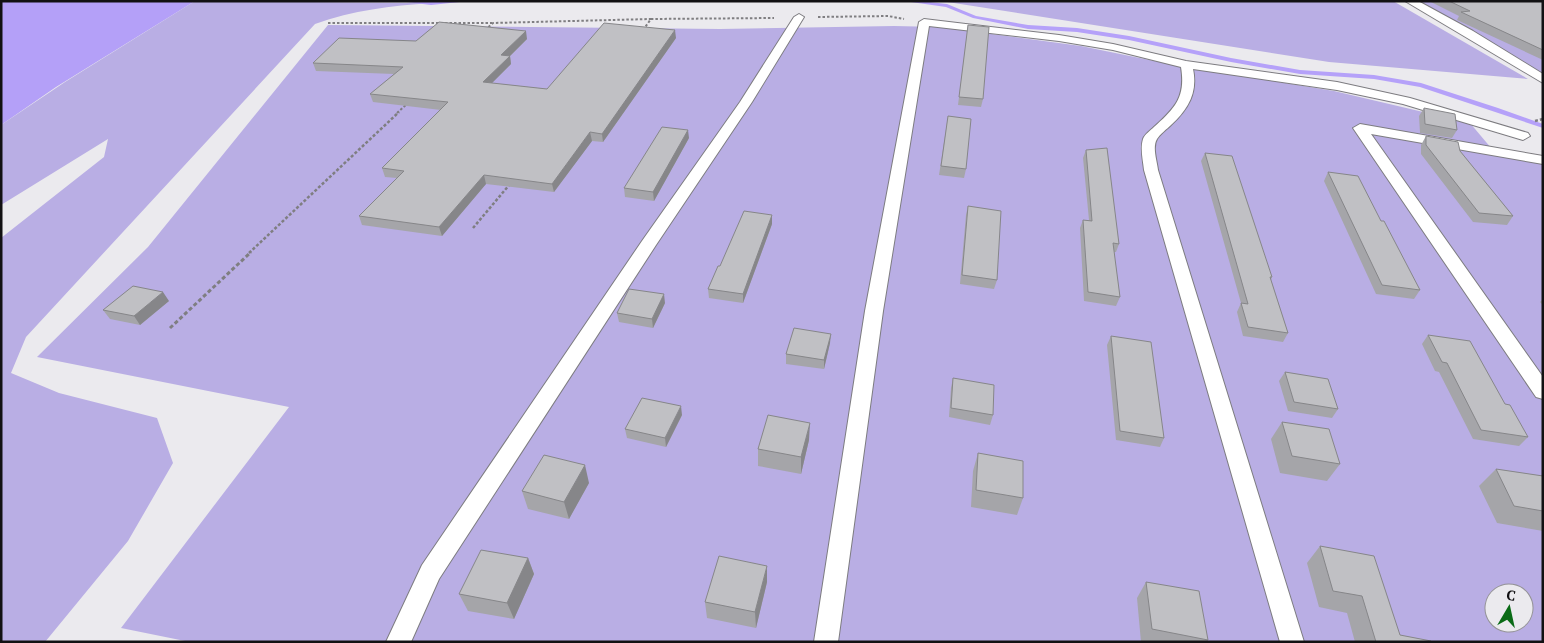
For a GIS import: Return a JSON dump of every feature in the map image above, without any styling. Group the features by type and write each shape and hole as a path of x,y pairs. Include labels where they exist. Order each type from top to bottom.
{"lane":[{"path":"1410,1 1469,33 1543,79"},
{"path":"398,642 430,572 642,253 746,102 799,17"},
{"path":"826,642 874,311 924,22 1059,38 1113,47 1186,65 1337,86 1406,101 1522,136"},
{"path":"1186,65 1190,79 1188,95 1174,117 1150,138 1148,150 1151,170 1292,642"},
{"path":"1543,160 1360,128 1543,392"}],"path":[{"path":"328,23 493,23 888,16 924,22"},
{"path":"638,34 651,19"},
{"path":"478,36 493,23"},
{"path":"170,328 414,97"},
{"path":"1537,119 1543,119"},
{"path":"473,228 511,183"}],"shaded area":[{"path":"195,1 431,3 372,9 315,24 26,337 11,373 59,393 157,418 173,463 128,541 45,642 1,642 1,238 104,157 108,139 1,205 1,125 65,82"},
{"path":"195,1 56,87 1,125 1,2"},
{"path":"941,1 1393,1 1528,79 1329,62"},
{"path":"1415,1 1543,1 1543,75"},
{"path":"328,25 720,29 939,27 1081,46 1169,64 1334,91 1470,123 1497,155 1543,163 1543,642 190,642 121,628 289,407 37,357 148,247"}],"building":[{"path":"1449,1 1543,1 1543,50 1461,12 1470,11"},
{"path":"439,22 526,31 501,55 510,56 483,82 547,89 604,23 675,30 602,134 590,132 552,184 484,175 439,227 359,216 404,171 382,168 448,102 370,94 403,67 313,63 339,38 416,41"},
{"path":"968,25 989,27 983,99 959,97"},
{"path":"1424,108 1455,114 1457,130 1425,124"},
{"path":"948,116 971,119 966,169 941,166"},
{"path":"662,127 688,130 653,192 624,188"},
{"path":"1426,136 1458,142 1460,151 1513,216 1479,213 1426,145"},
{"path":"1107,148 1119,244 1113,243 1120,297 1088,292 1083,220 1092,221 1086,150"},
{"path":"1205,153 1232,156 1272,277 1270,277 1288,333 1248,327 1241,303 1248,304"},
{"path":"1328,172 1358,176 1420,290 1382,285"},
{"path":"968,206 1001,211 997,280 962,275"},
{"path":"744,211 772,215 743,294 708,289 718,266 720,266"},
{"path":"133,286 163,292 134,316 103,310"},
{"path":"629,289 664,294 652,319 617,313"},
{"path":"794,328 831,334 824,360 786,354"},
{"path":"1428,335 1470,341 1505,404 1510,405 1528,437 1481,430 1447,363 1442,362"},
{"path":"1111,336 1151,342 1164,438 1120,431"},
{"path":"1285,372 1328,379 1338,409 1294,402"},
{"path":"953,378 994,385 993,415 951,408"},
{"path":"642,398 681,406 665,438 625,429"},
{"path":"768,415 810,423 801,457 758,449"},
{"path":"1282,422 1329,429 1340,464 1292,456"},
{"path":"978,453 1023,461 1023,498 976,490"},
{"path":"544,455 585,465 564,502 522,491"},
{"path":"1496,469 1543,476 1543,511 1514,506"},
{"path":"1320,546 1374,556 1400,635 1431,642 1376,642 1362,596 1333,591"},
{"path":"481,550 528,558 507,603 459,594"},
{"path":"719,556 767,566 755,612 705,602"},
{"path":"1146,582 1199,591 1208,640 1152,629"}],"waterway":[{"path":"400,1 431,3 467,1"},
{"path":"906,1 947,6 975,17 1028,27 1077,30 1129,38 1231,60 1300,72 1374,77 1421,85 1543,126"}]}
